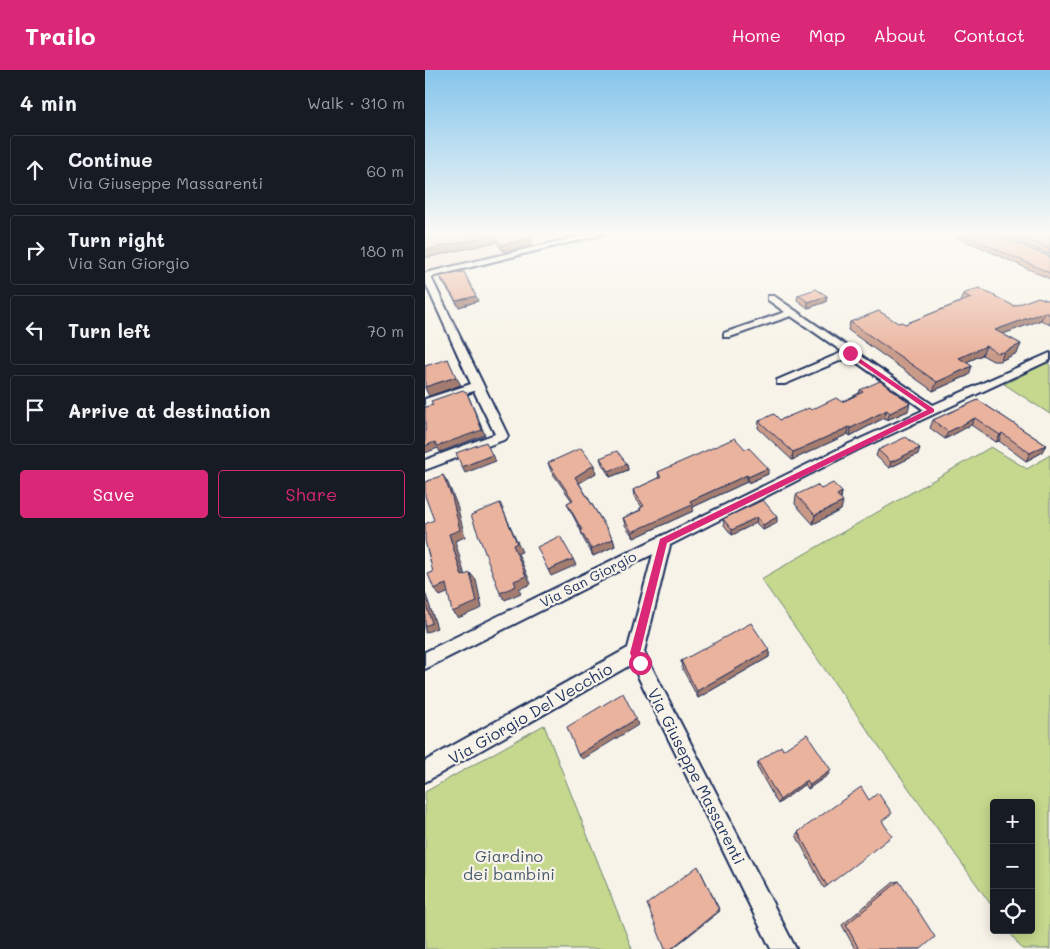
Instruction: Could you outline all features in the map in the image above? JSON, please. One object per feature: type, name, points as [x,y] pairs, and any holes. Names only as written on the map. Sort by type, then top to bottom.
[{"type":"street","points":[[425,465],[502,436],[426,276]]},
{"type":"street","points":[[771,298],[931,410]]},
{"type":"street","points":[[727,335],[792,313]]},
{"type":"street","points":[[781,382],[850,353]]},
{"type":"street","name":"Via San Giorgio","points":[[425,661],[663,541],[931,410],[1050,356]]},
{"type":"street","points":[[425,403],[477,386]]},
{"type":"street","points":[[635,653],[663,541]]},
{"type":"street","name":"Via Giorgio Del Vecchio","points":[[425,772],[635,653]]},
{"type":"street","name":"Via Giuseppe Massarenti","points":[[635,653],[784,949]]},
{"type":"green space","points":[[1047,363],[1050,365],[1050,414],[1004,384]]},
{"type":"green space","points":[[991,447],[1027,469],[1050,455],[1050,949],[1022,949],[1011,934],[1035,934],[1035,799],[990,799],[990,903],[761,579]]},
{"type":"green space","name":"Giardino dei bambini","points":[[544,725],[632,949],[425,949],[425,792]]},
{"type":"building","points":[[466,275],[476,296],[456,301],[440,276]]},
{"type":"building","points":[[979,288],[1014,306],[1038,297],[1050,301],[1050,315],[1045,312],[995,330],[1021,344],[1004,352],[997,353],[986,346],[959,358],[972,366],[937,382],[850,322],[879,311],[898,323],[902,322],[905,324],[971,298],[963,294]]},
{"type":"building","points":[[816,289],[827,296],[808,302],[798,295]]},
{"type":"building","points":[[448,359],[456,377],[425,387],[425,366]]},
{"type":"building","points":[[880,381],[910,403],[890,413],[887,410],[851,428],[849,427],[793,452],[759,421],[774,414],[780,420],[809,408],[811,410],[836,398],[842,402],[863,392],[860,390]]},
{"type":"building","points":[[463,390],[467,393],[482,430],[437,446],[435,442],[425,446],[425,407],[433,405],[431,401]]},
{"type":"building","points":[[978,400],[1046,445],[1030,453],[1002,433],[1000,435],[975,418],[948,432],[933,420]]},
{"type":"building","points":[[906,437],[920,448],[891,462],[878,450]]},
{"type":"building","points":[[735,438],[745,449],[749,448],[768,468],[748,477],[747,475],[690,501],[692,505],[632,532],[623,518],[641,510],[640,508],[644,506],[633,490],[661,477],[658,472]]},
{"type":"building","points":[[486,442],[492,455],[462,467],[456,453]]},
{"type":"building","points":[[581,448],[594,465],[575,477],[613,539],[591,549],[567,503],[573,500],[548,463]]},
{"type":"building","points":[[617,451],[627,464],[609,471],[600,458]]},
{"type":"building","points":[[443,475],[452,497],[460,530],[449,534],[462,576],[470,573],[477,602],[452,612],[446,584],[434,589],[428,574],[433,572],[425,541],[425,524],[434,520],[425,496],[425,482]]},
{"type":"building","points":[[833,483],[842,492],[837,495],[843,502],[815,515],[796,495],[817,485],[821,489]]},
{"type":"building","points":[[763,500],[777,517],[763,525],[757,517],[732,530],[723,519]]},
{"type":"building","points":[[500,503],[517,543],[513,545],[526,576],[514,581],[516,586],[500,593],[471,515]]},
{"type":"building","points":[[560,536],[573,559],[548,570],[537,547]]},
{"type":"building","points":[[425,602],[432,623],[425,626]]},
{"type":"building","points":[[751,623],[769,650],[697,691],[681,661]]},
{"type":"building","points":[[623,693],[636,719],[578,755],[567,727]]},
{"type":"building","points":[[807,734],[831,770],[810,785],[807,780],[780,800],[758,762],[781,746],[783,750]]},
{"type":"building","points":[[861,787],[869,800],[878,793],[892,813],[882,821],[892,836],[827,886],[798,832]]},
{"type":"building","points":[[698,866],[719,910],[671,949],[665,949],[647,904]]},
{"type":"building","points":[[899,881],[935,937],[921,949],[859,949],[846,925]]},
{"type":"route","points":[[640,663],[635,653],[663,541],[931,410],[850,353]]}]
